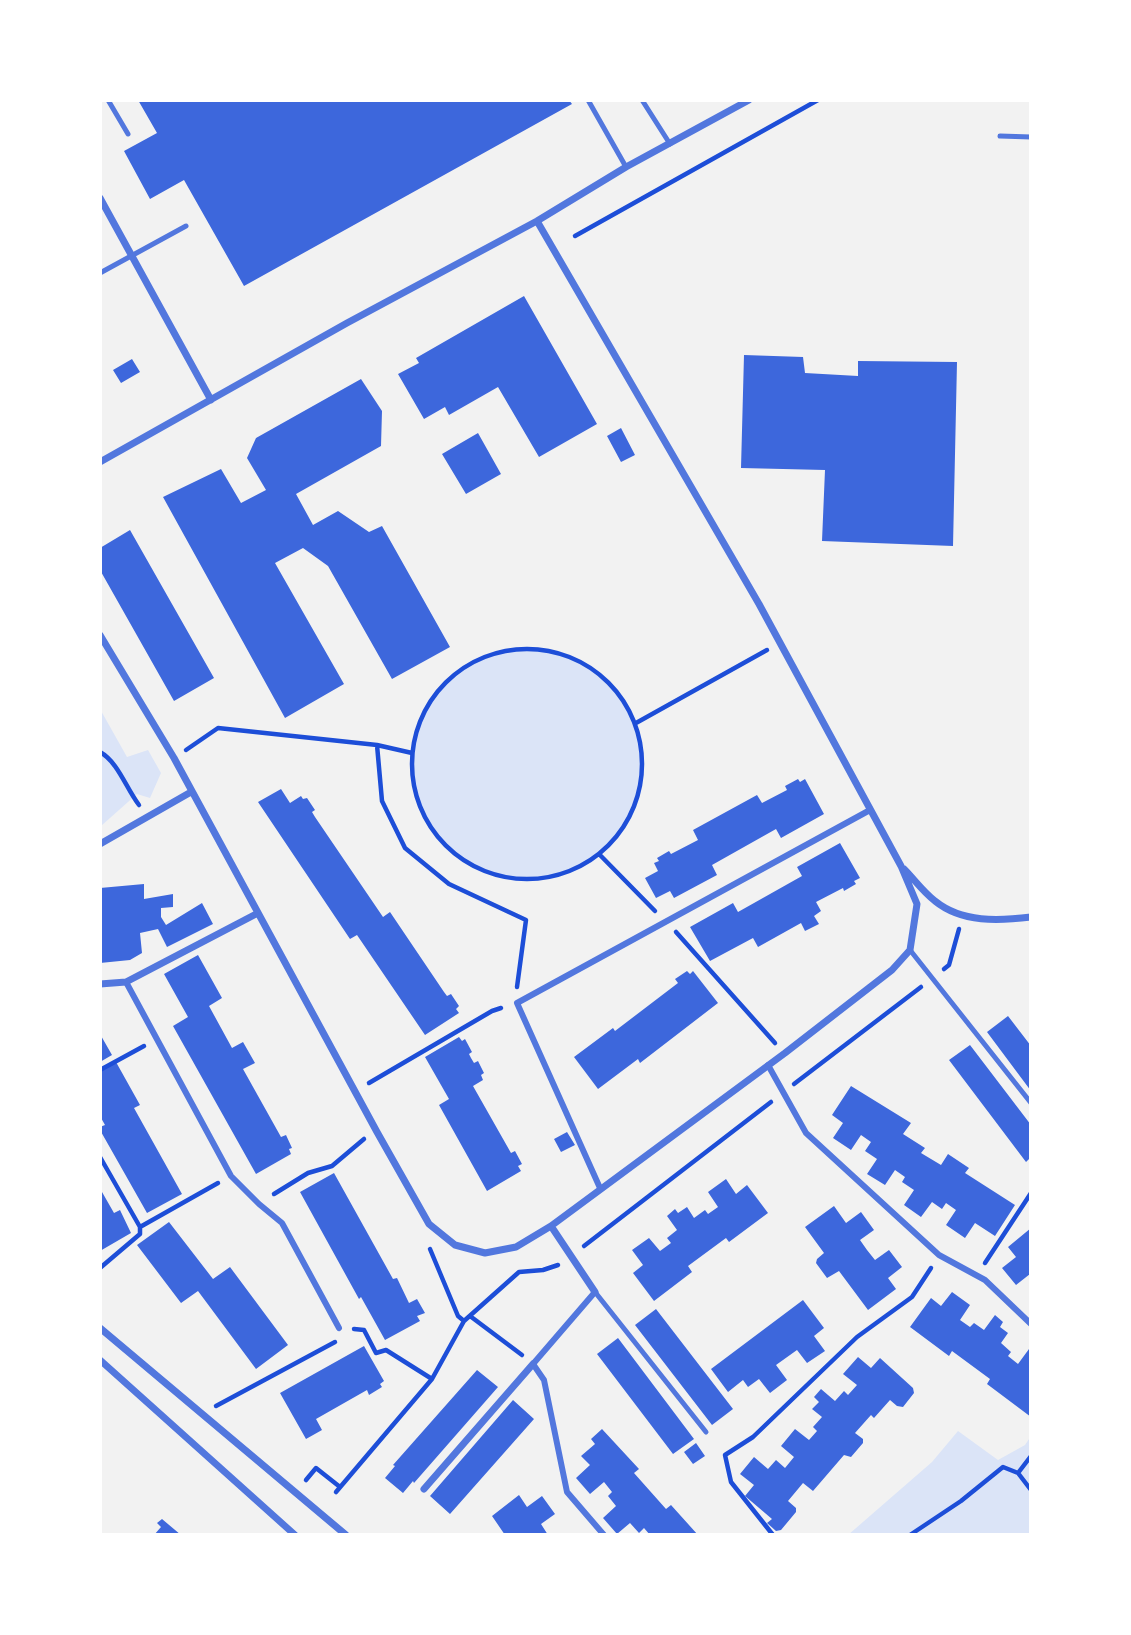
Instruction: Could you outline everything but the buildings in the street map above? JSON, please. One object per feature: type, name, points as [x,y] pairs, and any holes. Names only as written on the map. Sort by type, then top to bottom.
[{"type":"street","points":[[100,462],[359,316],[537,221],[626,167],[748,100]]},
{"type":"street","points":[[100,198],[211,400]]},
{"type":"street","points":[[100,635],[174,758],[429,1224],[455,1245],[485,1253],[516,1247],[551,1226],[785,1053],[892,970],[910,950],[917,904],[901,866],[759,604],[537,221]]},
{"type":"street","points":[[100,844],[191,792]]},
{"type":"street","points":[[600,1188],[517,1003],[870,810]]},
{"type":"street","points":[[901,866],[936,902],[963,914],[994,921],[1031,917]]},
{"type":"street","points":[[100,984],[125,982],[258,913]]},
{"type":"street","points":[[125,982],[231,1176],[282,1223],[339,1328]]},
{"type":"street","points":[[768,1065],[806,1133],[939,1255],[985,1280],[1031,1324]]},
{"type":"street","points":[[424,1489],[595,1292],[551,1226]]},
{"type":"street","points":[[100,1328],[346,1535]]},
{"type":"street","points":[[100,1360],[295,1535]]},
{"type":"street","points":[[533,1364],[544,1380],[567,1492],[604,1535]]},
{"type":"lane","points":[[108,100],[128,134]]},
{"type":"lane","points":[[588,100],[626,167]]},
{"type":"lane","points":[[642,100],[670,145]]},
{"type":"lane","points":[[1000,136],[1031,137]]},
{"type":"lane","points":[[100,273],[186,226]]},
{"type":"lane","points":[[910,950],[1031,1103]]},
{"type":"lane","points":[[595,1292],[706,1432]]},
{"type":"path","points":[[575,236],[818,100]]},
{"type":"path","points":[[636,723],[779,644]]},
{"type":"path","points":[[535,648],[569,656],[602,675],[629,707],[636,723],[644,758],[642,784],[628,822],[612,844],[589,862],[563,874],[534,880],[496,876],[471,865],[445,846],[426,820],[415,794],[411,765],[416,731],[435,692],[467,664],[500,650],[535,648]]},
{"type":"path","points":[[174,758],[219,728],[377,745],[412,753]]},
{"type":"path","points":[[356,1091],[492,1011],[517,1003],[517,980],[526,920],[449,884],[404,848],[382,801],[377,745]]},
{"type":"path","points":[[100,752],[109,757],[129,792],[149,817]]},
{"type":"path","points":[[599,854],[666,922],[785,1053]]},
{"type":"path","points":[[100,1070],[156,1038]]},
{"type":"path","points":[[259,1204],[308,1173],[332,1166],[364,1139],[377,1132]]},
{"type":"path","points":[[100,1157],[139,1227],[140,1234],[100,1268]]},
{"type":"path","points":[[139,1227],[231,1176]]},
{"type":"path","points":[[977,1275],[1031,1193]]},
{"type":"path","points":[[429,1224],[428,1243],[458,1315],[464,1321]]},
{"type":"path","points":[[773,1535],[731,1482],[725,1455],[753,1437],[857,1337],[912,1297],[939,1255]]},
{"type":"path","points":[[316,1468],[338,1490],[432,1379],[470,1315],[519,1272],[543,1270],[575,1260]]},
{"type":"path","points":[[470,1315],[533,1364]]},
{"type":"path","points":[[203,1413],[335,1343],[339,1328],[364,1331],[376,1353],[386,1350],[432,1379]]},
{"type":"path","points":[[1018,1473],[1031,1456]]},
{"type":"path","points":[[910,1535],[961,1501],[1003,1467],[1018,1473],[1031,1490]]},
{"type":"shaded area","points":[[538,649],[571,657],[609,682],[634,720],[640,741],[642,764],[638,798],[634,808],[609,846],[591,860],[561,875],[516,879],[483,871],[445,846],[431,828],[416,798],[412,753],[420,720],[445,682],[463,668],[493,653]]},
{"type":"shaded area","points":[[100,709],[127,757],[148,750],[161,773],[150,798],[137,794],[101,826]]},
{"type":"shaded area","points":[[958,1431],[998,1460],[1025,1445],[1031,1436],[1031,1535],[848,1535],[932,1462]]}]
